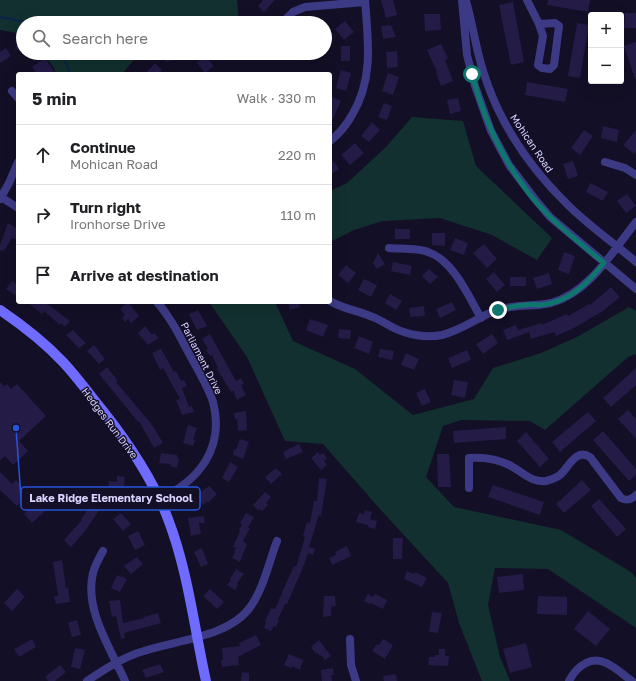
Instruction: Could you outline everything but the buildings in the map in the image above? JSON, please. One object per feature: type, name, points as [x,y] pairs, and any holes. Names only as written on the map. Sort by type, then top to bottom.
[{"type":"street","points":[[462,0],[467,55],[485,117],[500,150],[521,182],[546,213],[636,289]]},
{"type":"street","name":"Mohican Road","points":[[466,0],[477,52],[484,74],[492,96],[513,137],[537,171],[569,206],[636,262]]},
{"type":"street","points":[[528,0],[543,36],[538,65],[542,68],[550,69],[554,65],[560,26],[555,23],[539,24]]},
{"type":"street","points":[[289,16],[292,12],[305,7],[365,1],[369,51],[366,81],[358,107],[343,128],[332,139]]},
{"type":"street","points":[[12,91],[16,96]]},
{"type":"street","points":[[605,162],[625,168],[636,175]]},
{"type":"street","points":[[16,167],[1,198],[16,207]]},
{"type":"street","points":[[332,302],[341,307],[371,316],[394,328],[416,335],[443,335],[498,310],[514,306],[540,305],[563,299],[582,288],[592,278],[636,222]]},
{"type":"street","points":[[389,248],[428,251],[440,257],[451,268],[481,318]]},
{"type":"street","name":"Parliament Drive","points":[[159,304],[171,320],[213,401],[216,421],[215,437],[212,448],[200,470],[180,487],[159,499]]},
{"type":"street","name":"Hedges Run Drive","points":[[0,310],[43,343],[63,362],[129,445],[148,477],[168,519],[184,570],[206,681]]},
{"type":"street","points":[[469,488],[469,458],[482,457],[498,460],[519,470],[528,477],[535,480],[546,481],[559,476],[575,458],[583,454],[590,457],[621,498],[629,500],[636,495]]},
{"type":"street","points":[[87,681],[116,663],[143,651],[219,630],[238,620],[248,610],[258,596],[277,541]]},
{"type":"street","points":[[102,551],[93,574],[92,592],[100,626],[125,681]]},
{"type":"street","points":[[350,639],[352,665],[356,681]]},
{"type":"street","points":[[569,681],[577,669],[590,661],[596,660],[606,663],[632,681]]},
{"type":"green space","points":[[0,0],[237,0],[238,16],[16,16],[16,33],[0,30]]},
{"type":"green space","points":[[48,60],[133,60],[124,72],[55,72]]},
{"type":"green space","points":[[412,117],[463,121],[476,166],[552,238],[537,260],[492,235],[440,218],[383,221],[354,230],[332,241],[332,190],[347,183],[386,147]]},
{"type":"green space","points":[[210,304],[276,304],[293,341],[355,369],[413,415],[474,399],[493,368],[541,353],[577,337],[629,307],[636,311],[636,354],[628,357],[545,430],[530,421],[461,420],[443,426],[426,477],[454,507],[561,530],[631,572],[636,578],[636,628],[548,569],[495,568],[488,605],[500,657],[510,681],[482,681],[459,623],[448,583],[323,444],[285,441],[247,357]]},
{"type":"waterway","points":[[0,17],[16,20]]},
{"type":"waterway","points":[[65,60],[69,72]]},
{"type":"place","name":"Lake Ridge Elementary School","points":[[16,428]]},
{"type":"route","points":[[472,74],[485,117],[500,150],[509,165],[550,217],[604,263],[582,288],[563,299],[552,303],[514,306],[498,310]]}]
